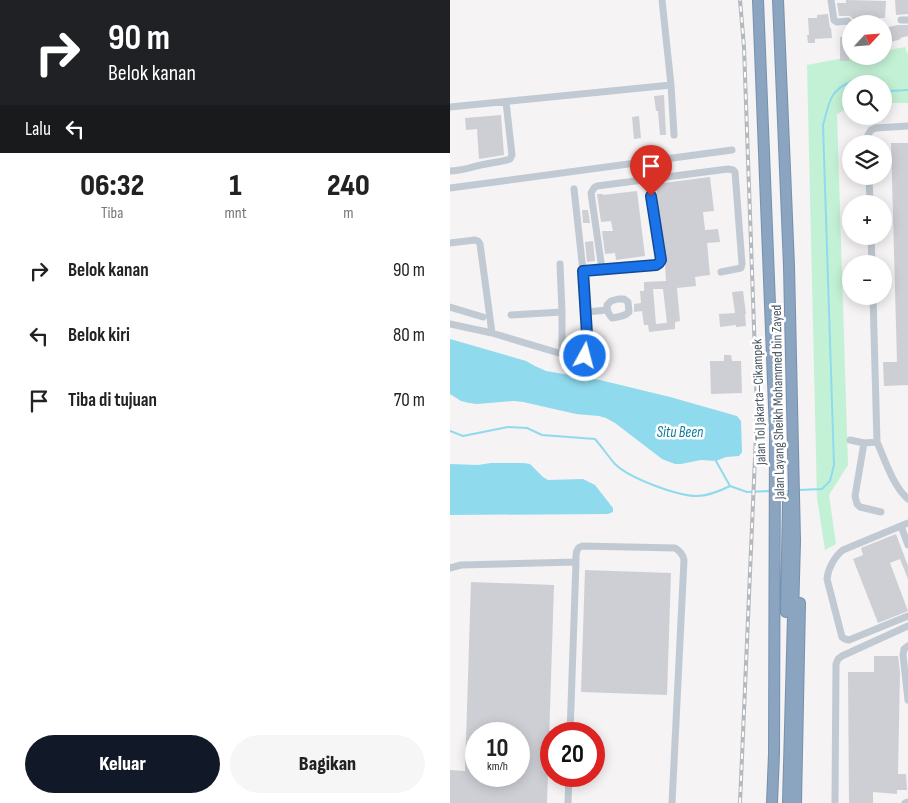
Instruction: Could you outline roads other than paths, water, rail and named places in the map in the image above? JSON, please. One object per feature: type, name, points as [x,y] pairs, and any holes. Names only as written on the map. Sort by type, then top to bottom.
[{"type":"highway","name":"Jalan Tol Jakarta–Cikampek","points":[[758,0],[775,432],[774,744],[772,803]]},
{"type":"highway","name":"Jalan Layang Sheikh Mohammed bin Zayed","points":[[771,0],[783,278],[788,452],[782,803]]},
{"type":"highway","name":"Jalan Layang Sheikh Mohammed bin Zayed","points":[[778,0],[789,266],[795,540],[788,803]]},
{"type":"highway","points":[[784,0],[800,505],[801,577],[796,803]]},
{"type":"street","points":[[662,0],[674,135]]},
{"type":"street","points":[[831,0],[834,20],[842,22]]},
{"type":"street","points":[[450,107],[671,85]]},
{"type":"street","points":[[450,171],[510,159],[512,155],[506,102]]},
{"type":"street","points":[[868,135],[871,130],[876,128],[908,126]]},
{"type":"street","points":[[450,188],[732,150]]},
{"type":"street","points":[[602,269],[591,193],[594,188],[597,186],[728,169],[735,172],[742,264],[738,270],[721,272]]},
{"type":"street","points":[[583,271],[643,267],[659,263],[661,260],[648,180]]},
{"type":"street","points":[[450,324],[492,333],[579,359],[585,356],[588,350],[587,312],[574,189]]},
{"type":"street","points":[[450,243],[475,240],[480,244],[492,333]]},
{"type":"street","points":[[560,264],[562,354]]},
{"type":"street","points":[[873,305],[877,442],[898,488],[908,499]]},
{"type":"street","points":[[450,308],[483,317]]},
{"type":"street","points":[[587,312],[607,310]]},
{"type":"street","points":[[511,315],[562,312]]},
{"type":"street","points":[[850,440],[864,443],[877,442]]},
{"type":"street","points":[[864,443],[855,496],[860,507],[881,512]]},
{"type":"street","points":[[908,545],[904,525],[843,550],[836,557],[827,575],[842,637],[845,639],[849,640],[908,616]]},
{"type":"street","points":[[570,722],[576,551],[582,546],[675,548],[680,551],[684,555],[684,569],[672,803]]},
{"type":"street","points":[[450,568],[461,564],[576,562]]},
{"type":"street","points":[[835,803],[836,664],[838,659],[908,626]]},
{"type":"street","points":[[908,646],[904,649],[903,656],[908,700]]},
{"type":"street","points":[[568,803],[569,787]]},
{"type":"water","name":"Situ Been","points":[[450,339],[526,361],[546,371],[600,380],[737,416],[741,421],[742,452],[739,456],[726,457],[716,461],[701,460],[675,464],[662,459],[606,418],[576,414],[523,402],[477,404],[461,401],[450,394]]},
{"type":"water","points":[[491,463],[530,464],[548,480],[583,479],[595,485],[613,508],[613,512],[608,514],[450,515],[450,464],[478,465]]},
{"type":"waterway","points":[[799,490],[822,489],[830,481],[834,465],[823,125],[831,98],[842,87]]},
{"type":"waterway","points":[[892,91],[908,90]]},
{"type":"waterway","points":[[450,431],[463,436],[508,427],[527,428],[542,435],[595,439],[615,464],[631,475],[654,485],[688,495],[706,495],[730,486],[747,492],[771,491]]},
{"type":"waterway","points":[[716,461],[730,486]]},
{"type":"waterway","points":[[779,491],[791,491]]},
{"type":"railway","points":[[740,0],[744,47],[757,411],[740,803]]}]
